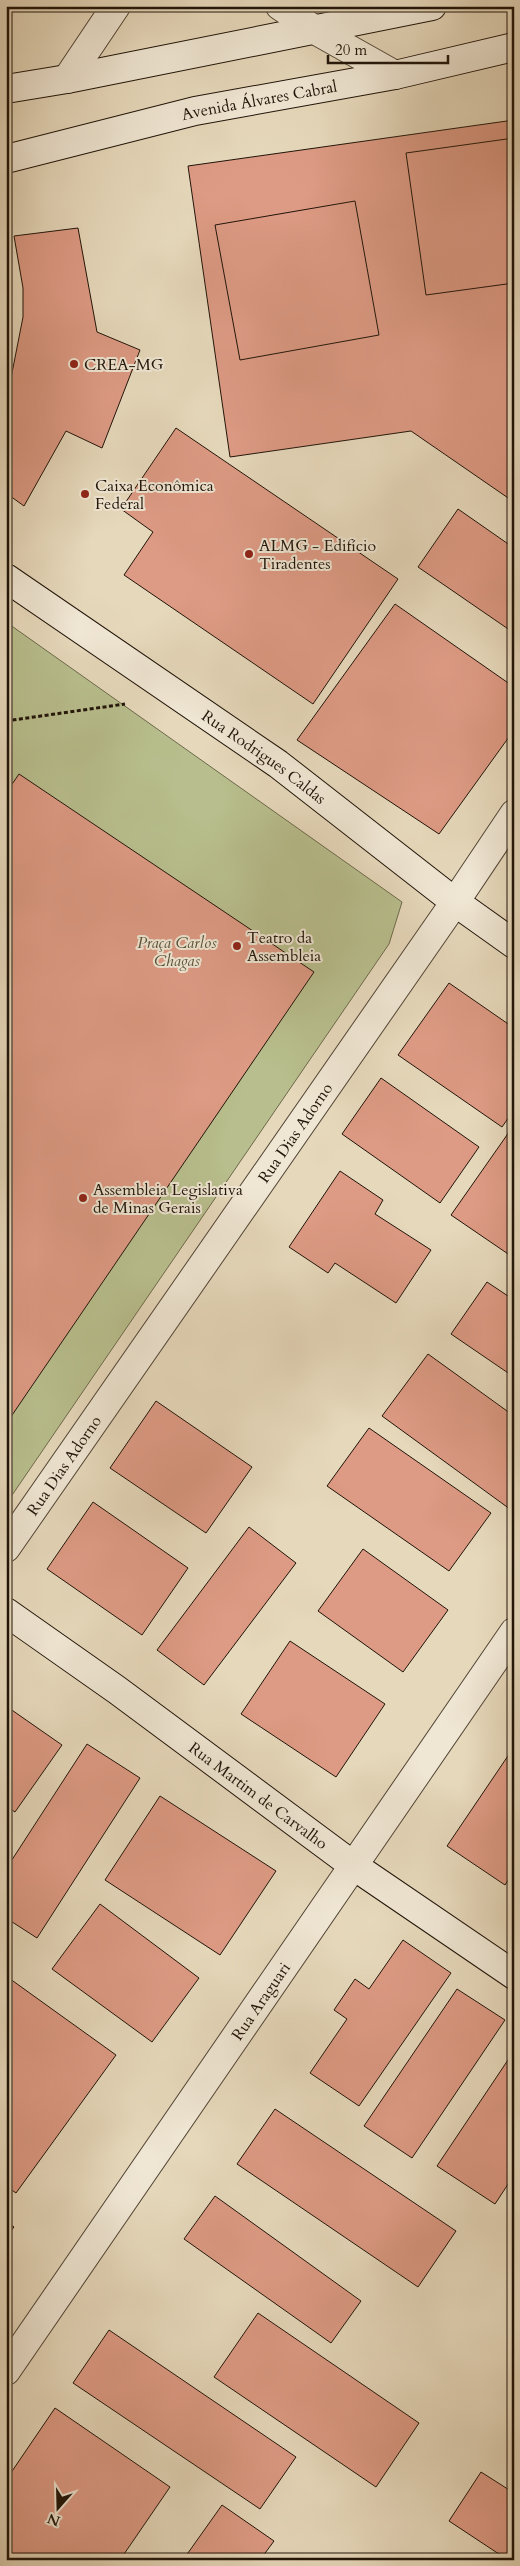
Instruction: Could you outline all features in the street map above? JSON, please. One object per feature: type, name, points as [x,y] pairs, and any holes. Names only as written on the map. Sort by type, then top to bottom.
[{"type":"street","points":[[67,80],[116,6]]},
{"type":"street","points":[[280,6],[315,30],[395,75]]},
{"type":"street","points":[[6,89],[67,80],[432,6]]},
{"type":"street","name":"Avenida Álvares Cabral","points":[[6,159],[195,111],[395,75],[514,47]]},
{"type":"street","name":"Rua Rodrigues Caldas","points":[[6,578],[278,764],[455,902],[514,944]]},
{"type":"street","name":"Rua Dias Adorno","points":[[6,1548],[455,902],[514,814]]},
{"type":"street","name":"Rua Martim de Carvalho","points":[[6,1612],[117,1690],[354,1866],[514,1975]]},
{"type":"street","name":"Rua Araguari","points":[[6,2371],[514,1632]]},
{"type":"path","points":[[6,721],[125,704]]},
{"type":"green space","name":"Praça Carlos Chagas","points":[[6,622],[402,902],[389,944],[6,1504]]},
{"type":"building","points":[[514,120],[514,502],[411,431],[230,457],[188,166]]},
{"type":"building","points":[[514,138],[514,283],[426,295],[406,153]]},
{"type":"building","points":[[355,201],[379,335],[240,360],[215,225]]},
{"type":"building","name":"CREA-MG","points":[[78,228],[97,332],[140,350],[102,448],[66,431],[24,506],[6,493],[6,392],[11,378],[23,317],[23,288],[14,236]]},
{"type":"building","name":"ALMG - Edifício Tiradentes","points":[[176,428],[398,579],[313,704],[124,575],[153,532],[121,509]]},
{"type":"building","points":[[458,509],[514,548],[514,633],[418,567]]},
{"type":"building","points":[[395,604],[514,687],[514,730],[439,834],[297,740]]},
{"type":"building","name":"Assembleia Legislativa de Minas Gerais","points":[[19,774],[314,972],[6,1424],[6,793]]},
{"type":"building","points":[[449,983],[514,1028],[514,1110],[502,1127],[398,1055]]},
{"type":"building","points":[[381,1078],[479,1147],[440,1203],[342,1134]]},
{"type":"building","points":[[514,1125],[514,1258],[451,1215]]},
{"type":"building","points":[[340,1171],[383,1200],[375,1214],[431,1250],[396,1303],[335,1263],[328,1273],[289,1247]]},
{"type":"building","points":[[487,1282],[514,1300],[514,1377],[451,1334]]},
{"type":"building","points":[[428,1354],[514,1416],[514,1512],[382,1416]]},
{"type":"building","points":[[156,1401],[252,1467],[206,1533],[110,1468]]},
{"type":"building","points":[[369,1428],[491,1513],[449,1571],[327,1486]]},
{"type":"building","points":[[93,1502],[188,1568],[142,1635],[47,1569]]},
{"type":"building","points":[[249,1527],[296,1563],[204,1685],[157,1650]]},
{"type":"building","points":[[363,1549],[448,1610],[403,1672],[318,1611]]},
{"type":"building","points":[[290,1641],[385,1704],[336,1777],[241,1714]]},
{"type":"building","points":[[6,1706],[62,1745],[15,1812],[6,1806]]},
{"type":"building","points":[[87,1744],[140,1778],[37,1938],[6,1918],[6,1869]]},
{"type":"building","points":[[514,1747],[514,1871],[505,1885],[447,1846]]},
{"type":"building","points":[[160,1796],[276,1871],[220,1955],[105,1880]]},
{"type":"building","points":[[100,1904],[199,1978],[152,2042],[52,1969]]},
{"type":"building","points":[[403,1940],[451,1973],[359,2106],[310,2073],[347,2019],[334,2010],[355,1979],[369,1989]]},
{"type":"building","points":[[6,1976],[116,2055],[16,2193],[6,2186]]},
{"type":"building","points":[[457,1989],[505,2020],[412,2158],[364,2126]]},
{"type":"building","points":[[514,2051],[514,2175],[495,2204],[437,2166]]},
{"type":"building","points":[[275,2109],[456,2231],[418,2287],[237,2164]]},
{"type":"building","points":[[215,2196],[361,2301],[331,2343],[184,2239]]},
{"type":"building","points":[[6,2221],[14,2227],[6,2237]]},
{"type":"building","points":[[258,2313],[419,2423],[376,2487],[214,2377]]},
{"type":"building","points":[[109,2330],[296,2457],[260,2509],[73,2383]]},
{"type":"building","points":[[55,2408],[170,2487],[120,2560],[6,2560],[6,2480]]},
{"type":"building","points":[[481,2472],[514,2493],[514,2560],[508,2560],[449,2521]]},
{"type":"building","points":[[222,2505],[274,2541],[260,2560],[183,2560]]},
{"type":"place","name":"CREA-MG","points":[[74,364]]},
{"type":"place","name":"Caixa Econômica Federal","points":[[85,494]]},
{"type":"place","name":"ALMG - Edifício Tiradentes","points":[[249,554]]},
{"type":"place","name":"Teatro da Assembleia","points":[[237,946]]},
{"type":"place","name":"Assembleia Legislativa de Minas Gerais","points":[[83,1198]]}]
